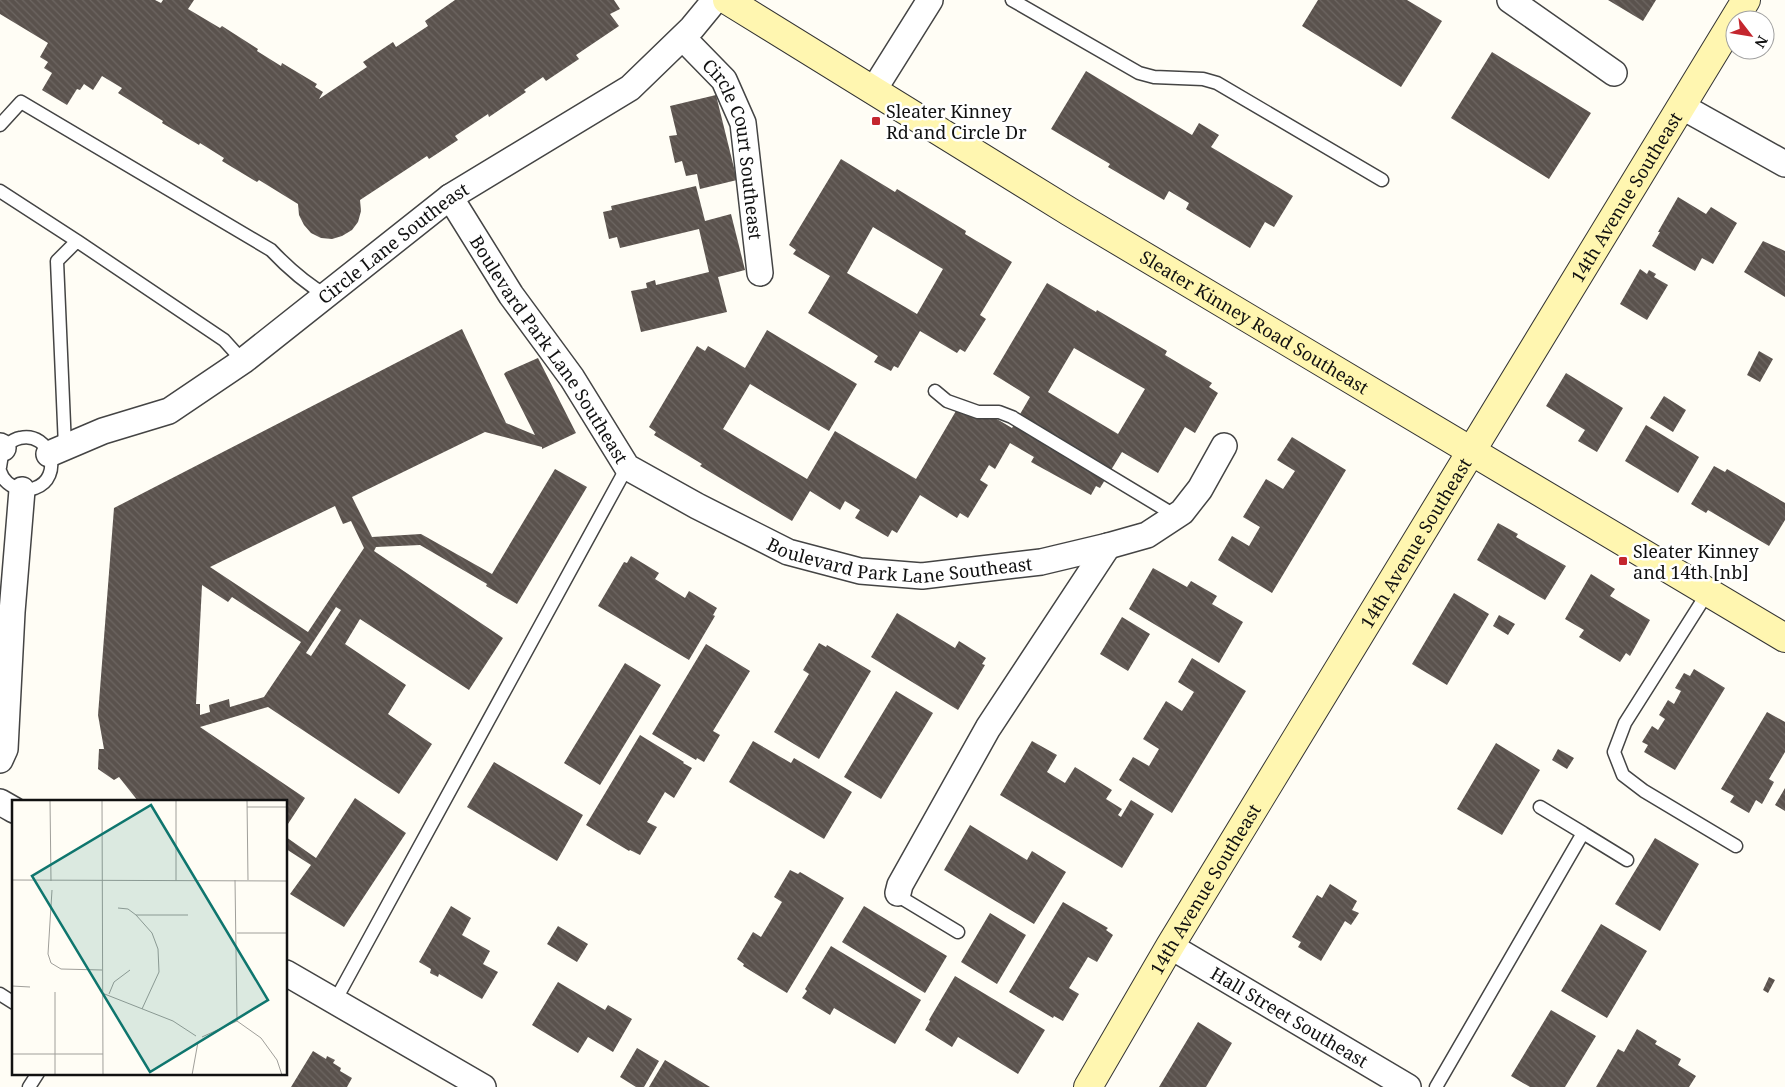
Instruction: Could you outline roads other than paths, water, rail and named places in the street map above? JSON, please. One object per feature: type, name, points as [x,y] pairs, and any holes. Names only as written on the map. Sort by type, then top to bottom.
[{"type":"street","name":"Circle Lane Southeast","points":[[57,451],[103,432],[169,411],[244,361],[450,197],[630,88],[683,38],[715,0]]},
{"type":"street","name":"Sleater Kinney Road Southeast","points":[[727,0],[1070,212],[1785,638]]},
{"type":"street","points":[[873,91],[930,0]]},
{"type":"street","points":[[1510,0],[1614,73]]},
{"type":"street","name":"14th Avenue Southeast","points":[[1088,1087],[1170,946],[1746,0]]},
{"type":"street","name":"Circle Court Southeast","points":[[683,38],[724,80],[743,123],[760,273]]},
{"type":"street","points":[[1681,106],[1785,164]]},
{"type":"street","name":"Boulevard Park Lane Southeast","points":[[450,197],[511,294],[572,378],[627,467],[697,506],[788,552],[860,571],[922,576],[1041,562],[1108,546],[1147,535],[1182,512],[1200,489],[1224,446]]},
{"type":"street","points":[[0,760],[5,749],[12,612],[22,490]]},
{"type":"street","points":[[898,893],[900,885],[988,728],[1108,546]]},
{"type":"street","points":[[0,802],[12,809]]},
{"type":"street","name":"Hall Street Southeast","points":[[1170,946],[1408,1087]]},
{"type":"street","points":[[288,974],[483,1087]]},
{"type":"lane","points":[[1012,0],[1139,73],[1154,77],[1203,79],[1217,84],[1382,180]]},
{"type":"lane","points":[[0,125],[21,102],[270,250],[309,286],[327,296]]},
{"type":"lane","points":[[0,191],[224,340],[244,361]]},
{"type":"lane","points":[[57,451],[35,439],[19,438],[1,458],[2,478],[11,486],[22,490],[31,490],[39,487],[45,482],[57,451],[57,260],[77,241]]},
{"type":"lane","points":[[935,391],[947,401],[978,412],[999,412],[1012,417],[1176,516]]},
{"type":"lane","points":[[335,1001],[627,467]]},
{"type":"lane","points":[[1708,592],[1625,723],[1614,752],[1623,775],[1644,791],[1736,846]]},
{"type":"lane","points":[[1540,807],[1628,860]]},
{"type":"lane","points":[[1436,1087],[1583,833]]},
{"type":"lane","points":[[898,893],[906,900],[958,932]]},
{"type":"lane","points":[[0,994],[12,1003]]},
{"type":"lane","points":[[29,1087],[37,1074]]},
{"type":"place","name":"Sleater Kinney Rd and Circle Dr","points":[[876,121]]},
{"type":"place","name":"Sleater Kinney and 14th [nb]","points":[[1623,561]]}]
